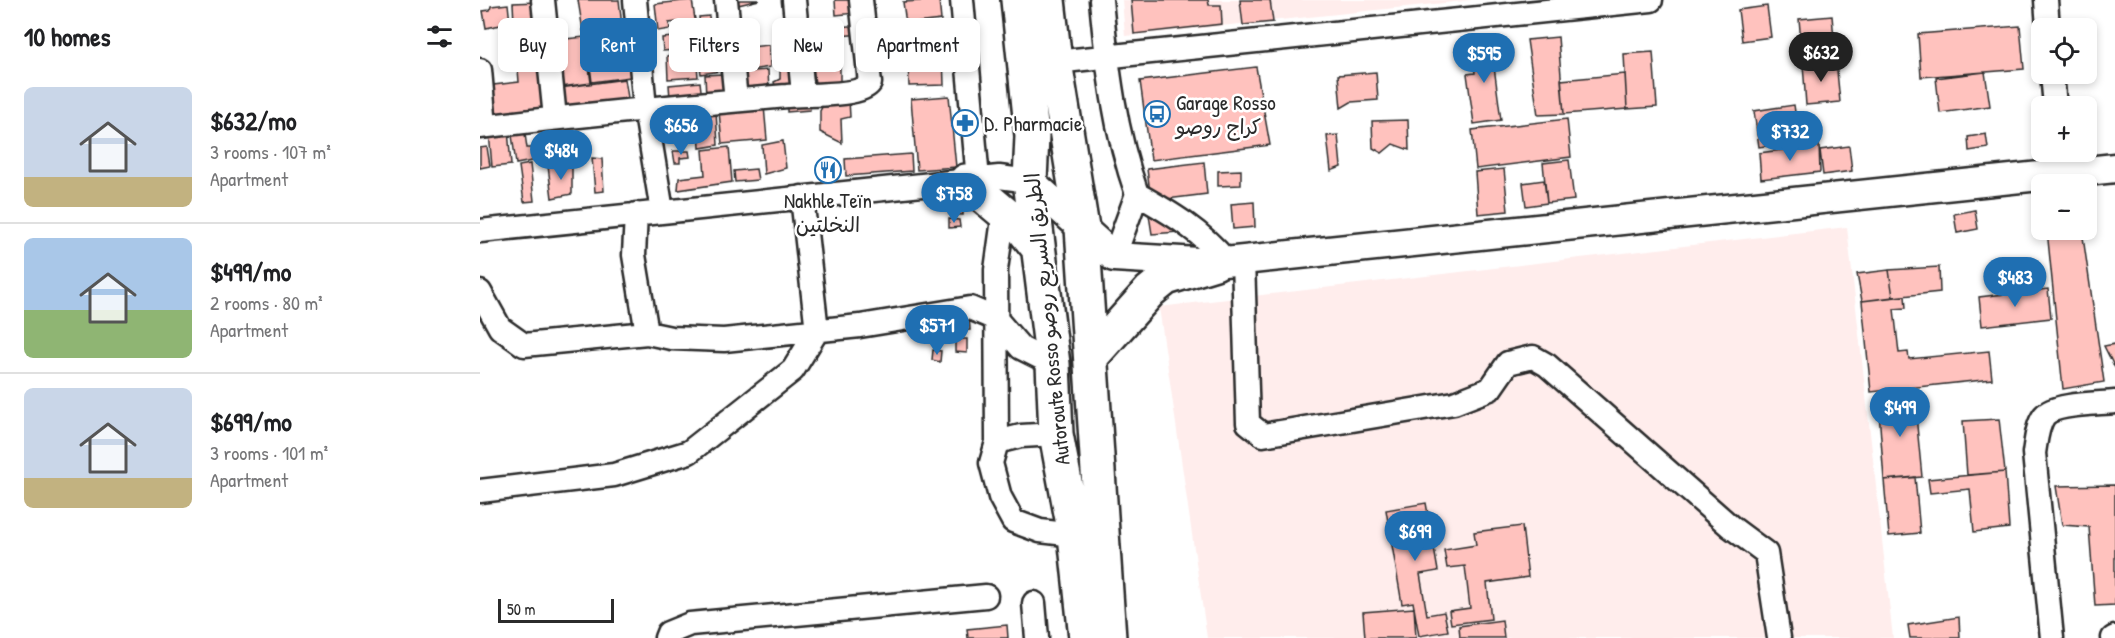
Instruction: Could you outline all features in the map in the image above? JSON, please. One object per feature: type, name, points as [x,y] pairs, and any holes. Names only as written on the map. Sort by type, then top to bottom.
[{"type":"highway","name":"Autoroute Rosso الطريق السريع روصو","points":[[1018,0],[1032,136],[1030,182],[1053,364],[1056,434],[1075,535],[1086,638]]},
{"type":"highway","name":"Autoroute Rosso الطريق السريع روصو","points":[[1048,0],[1055,62],[1082,228],[1109,638]]},
{"type":"highway","points":[[972,180],[1022,228],[1038,248]]},
{"type":"highway","points":[[1092,356],[1150,291],[1166,278],[1228,262]]},
{"type":"main road","points":[[1030,182],[1114,257],[1228,262],[2060,162],[2115,168]]},
{"type":"street","points":[[543,0],[555,118]]},
{"type":"street","points":[[635,0],[645,108],[662,211]]},
{"type":"street","points":[[726,0],[736,100]]},
{"type":"street","points":[[794,0],[802,94]]},
{"type":"street","points":[[480,70],[482,127],[645,108],[802,94],[857,93],[866,89],[870,83],[861,0]]},
{"type":"street","points":[[962,0],[972,180]]},
{"type":"street","points":[[1101,0],[1106,57],[1124,157],[1137,194],[1114,257]]},
{"type":"street","points":[[1055,62],[1651,0]]},
{"type":"street","points":[[2046,0],[2047,18]]},
{"type":"street","points":[[480,231],[999,177],[1030,182]]},
{"type":"street","points":[[1137,194],[1184,221],[1212,244],[1228,262],[1248,423],[1263,435],[1454,403],[1490,389],[1508,363],[1533,357],[1547,364],[1731,527],[1766,553],[1779,638]]},
{"type":"street","points":[[480,491],[615,475],[689,452],[793,370],[817,331],[802,197]]},
{"type":"street","points":[[1004,212],[996,270],[997,442],[991,463],[1000,496],[1013,521],[1040,531],[1075,535]]},
{"type":"street","points":[[636,214],[634,255],[647,333]]},
{"type":"street","points":[[480,292],[490,330],[524,345],[647,333],[671,338],[724,340],[817,331],[970,308],[996,319],[1021,348],[1053,364]]},
{"type":"street","points":[[2052,638],[2034,453],[2039,426],[2045,414],[2059,408],[2115,402]]},
{"type":"street","points":[[997,442],[1021,436],[1056,434]]},
{"type":"street","points":[[666,638],[668,633],[690,624],[986,596]]},
{"type":"street","points":[[1034,603],[1037,638]]},
{"type":"shaded area","points":[[1122,0],[1473,0],[1125,36]]},
{"type":"shaded area","points":[[1847,227],[1893,638],[1207,638],[1159,307]]},
{"type":"building","points":[[578,0],[619,0],[621,18],[581,18]]},
{"type":"building","points":[[692,0],[695,18],[669,18],[669,29],[658,31],[655,4]]},
{"type":"building","points":[[733,0],[759,0],[734,6]]},
{"type":"building","points":[[835,0],[859,0],[856,13],[836,15]]},
{"type":"building","points":[[939,0],[941,18],[905,18],[903,2]]},
{"type":"building","points":[[1131,0],[1208,0],[1209,5],[1221,5],[1222,24],[1134,34]]},
{"type":"building","points":[[1240,0],[1270,0],[1273,22],[1243,25]]},
{"type":"building","points":[[537,2],[539,18],[514,18],[513,3]]},
{"type":"building","points":[[508,4],[509,18],[498,18],[498,26],[486,28],[483,11],[490,10],[491,6]]},
{"type":"building","points":[[1767,6],[1771,37],[1742,41],[1738,10]]},
{"type":"building","points":[[1832,16],[1836,61],[1803,64],[1799,19]]},
{"type":"building","points":[[856,25],[856,35],[844,36],[844,26]]},
{"type":"building","points":[[2020,26],[2024,69],[1921,77],[1918,34]]},
{"type":"building","points":[[669,37],[669,50],[663,51],[662,38]]},
{"type":"building","points":[[1558,37],[1564,114],[1538,115],[1527,40]]},
{"type":"building","points":[[580,38],[580,72],[590,72],[591,83],[561,87],[559,72],[568,72],[568,39]]},
{"type":"building","points":[[1499,44],[1501,58],[1493,59],[1501,120],[1474,124],[1467,74],[1475,73],[1473,54],[1467,55],[1466,48]]},
{"type":"building","points":[[769,45],[770,67],[760,68],[760,46]]},
{"type":"building","points":[[1653,52],[1657,107],[1627,109],[1624,54]]},
{"type":"building","points":[[667,56],[669,56],[669,72],[698,72],[698,77],[668,79]]},
{"type":"building","points":[[1836,61],[1840,102],[1806,105],[1803,64]]},
{"type":"building","points":[[1256,67],[1270,145],[1151,160],[1140,81]]},
{"type":"building","points":[[768,70],[769,92],[743,94],[740,72]]},
{"type":"building","points":[[518,72],[548,72],[553,115],[490,123],[485,86],[519,82]]},
{"type":"building","points":[[591,72],[629,72],[630,77],[592,82]]},
{"type":"building","points":[[780,72],[796,72],[796,88],[776,90],[774,82],[780,79]]},
{"type":"building","points":[[814,72],[840,72],[840,85],[815,87]]},
{"type":"building","points":[[909,72],[944,72],[944,85],[909,86]]},
{"type":"building","points":[[1376,72],[1378,100],[1351,102],[1341,108],[1338,75]]},
{"type":"building","points":[[1985,72],[1990,106],[1940,113],[1936,78]]},
{"type":"building","points":[[722,74],[723,88],[731,87],[731,96],[706,97],[705,75]]},
{"type":"building","points":[[1625,74],[1627,109],[1564,114],[1561,80]]},
{"type":"building","points":[[625,79],[629,104],[563,113],[560,88]]},
{"type":"building","points":[[700,82],[702,99],[670,98],[669,85]]},
{"type":"building","points":[[949,96],[956,167],[917,170],[911,99]]},
{"type":"building","points":[[826,100],[849,100],[850,117],[841,119],[842,143],[820,132],[820,111]]},
{"type":"building","points":[[809,102],[810,110],[787,112],[787,104]]},
{"type":"building","points":[[1794,105],[1799,141],[1759,147],[1754,111]]},
{"type":"building","points":[[764,106],[767,140],[722,144],[719,111]]},
{"type":"building","points":[[709,111],[716,112],[718,145],[700,148],[699,126],[709,126]]},
{"type":"building","points":[[1567,119],[1571,157],[1476,169],[1472,130]]},
{"type":"building","points":[[1408,120],[1409,150],[1393,144],[1382,153],[1373,148],[1372,121]]},
{"type":"building","points":[[508,130],[511,165],[492,167],[489,132]]},
{"type":"building","points":[[525,134],[527,148],[536,148],[537,160],[516,164],[512,135]]},
{"type":"building","points":[[1986,134],[1988,148],[1969,151],[1968,137]]},
{"type":"building","points":[[1338,135],[1341,167],[1331,171],[1327,136]]},
{"type":"building","points":[[783,141],[786,168],[764,174],[762,145]]},
{"type":"building","points":[[1819,145],[1820,172],[1761,179],[1759,153]]},
{"type":"building","points":[[1849,146],[1852,171],[1823,175],[1820,150]]},
{"type":"building","points":[[487,147],[490,166],[480,168],[480,148]]},
{"type":"building","points":[[729,147],[732,182],[678,190],[679,178],[705,175],[703,150]]},
{"type":"building","points":[[673,151],[689,151],[690,157],[680,158],[680,163],[675,163]]},
{"type":"building","points":[[911,154],[912,171],[846,176],[845,159]]},
{"type":"building","points":[[592,158],[602,159],[604,191],[595,192]]},
{"type":"building","points":[[1569,160],[1574,200],[1547,203],[1543,163]]},
{"type":"building","points":[[1204,162],[1207,194],[1151,201],[1147,169]]},
{"type":"building","points":[[530,164],[534,201],[524,202],[519,166]]},
{"type":"building","points":[[548,166],[572,167],[572,194],[552,198]]},
{"type":"building","points":[[756,169],[758,180],[735,182],[734,171]]},
{"type":"building","points":[[1504,169],[1508,211],[1478,214],[1475,172]]},
{"type":"building","points":[[1241,170],[1241,185],[1218,186],[1218,171]]},
{"type":"building","points":[[1544,180],[1547,203],[1526,206],[1523,183]]},
{"type":"building","points":[[948,202],[963,202],[963,215],[949,214]]},
{"type":"building","points":[[1254,202],[1255,227],[1233,229],[1231,204]]},
{"type":"building","points":[[1975,210],[1978,229],[1957,233],[1954,214]]},
{"type":"building","points":[[1149,215],[1178,221],[1178,232],[1152,234]]},
{"type":"building","points":[[949,219],[959,220],[960,227],[949,228]]},
{"type":"building","points":[[2048,240],[2083,240],[2104,382],[2063,389]]},
{"type":"building","points":[[1939,267],[1940,292],[1893,297],[1889,270]]},
{"type":"building","points":[[1889,270],[1893,297],[1862,301],[1857,274]]},
{"type":"building","points":[[2048,289],[2051,318],[1982,326],[1979,297]]},
{"type":"building","points":[[1905,296],[1906,308],[1894,309],[1899,353],[1908,352],[1909,359],[1989,351],[1992,379],[1871,392],[1862,301]]},
{"type":"building","points":[[927,316],[950,320],[951,330],[929,332]]},
{"type":"building","points":[[969,317],[970,330],[954,331],[954,318]]},
{"type":"building","points":[[955,339],[967,339],[967,353],[955,352]]},
{"type":"building","points":[[2115,344],[2115,368],[2104,346]]},
{"type":"building","points":[[933,350],[941,351],[940,362],[932,360]]},
{"type":"building","points":[[1914,395],[1922,477],[1884,480],[1878,398]]},
{"type":"building","points":[[1999,419],[2005,472],[1967,475],[1963,421]]},
{"type":"building","points":[[2005,472],[2009,528],[1974,532],[1970,489],[1930,493],[1928,479]]},
{"type":"building","points":[[1915,477],[1920,533],[1889,536],[1884,480]]},
{"type":"building","points":[[2115,485],[2115,605],[2095,606],[2089,527],[2062,525],[2056,486]]},
{"type":"building","points":[[1426,503],[1438,571],[1420,574],[1427,615],[1444,612],[1448,631],[1419,636],[1413,602],[1402,604],[1386,510]]},
{"type":"building","points":[[1522,526],[1528,577],[1487,583],[1491,619],[1451,624],[1449,611],[1470,608],[1465,566],[1447,568],[1444,550],[1476,545],[1474,532]]},
{"type":"building","points":[[1414,608],[1416,638],[1365,638],[1363,612]]},
{"type":"building","points":[[1959,617],[1960,638],[1910,638],[1908,625]]},
{"type":"building","points":[[1502,620],[1504,638],[1460,638],[1459,626]]},
{"type":"building","points":[[1007,625],[1008,638],[968,638],[967,629]]},
{"type":"place","name":"Garage Rosso كراج روصو","points":[[1157,114]]},
{"type":"place","name":"D. Pharmacie","points":[[965,123]]},
{"type":"place","name":"Nakhle Teïn النخلتين","points":[[828,170]]}]
